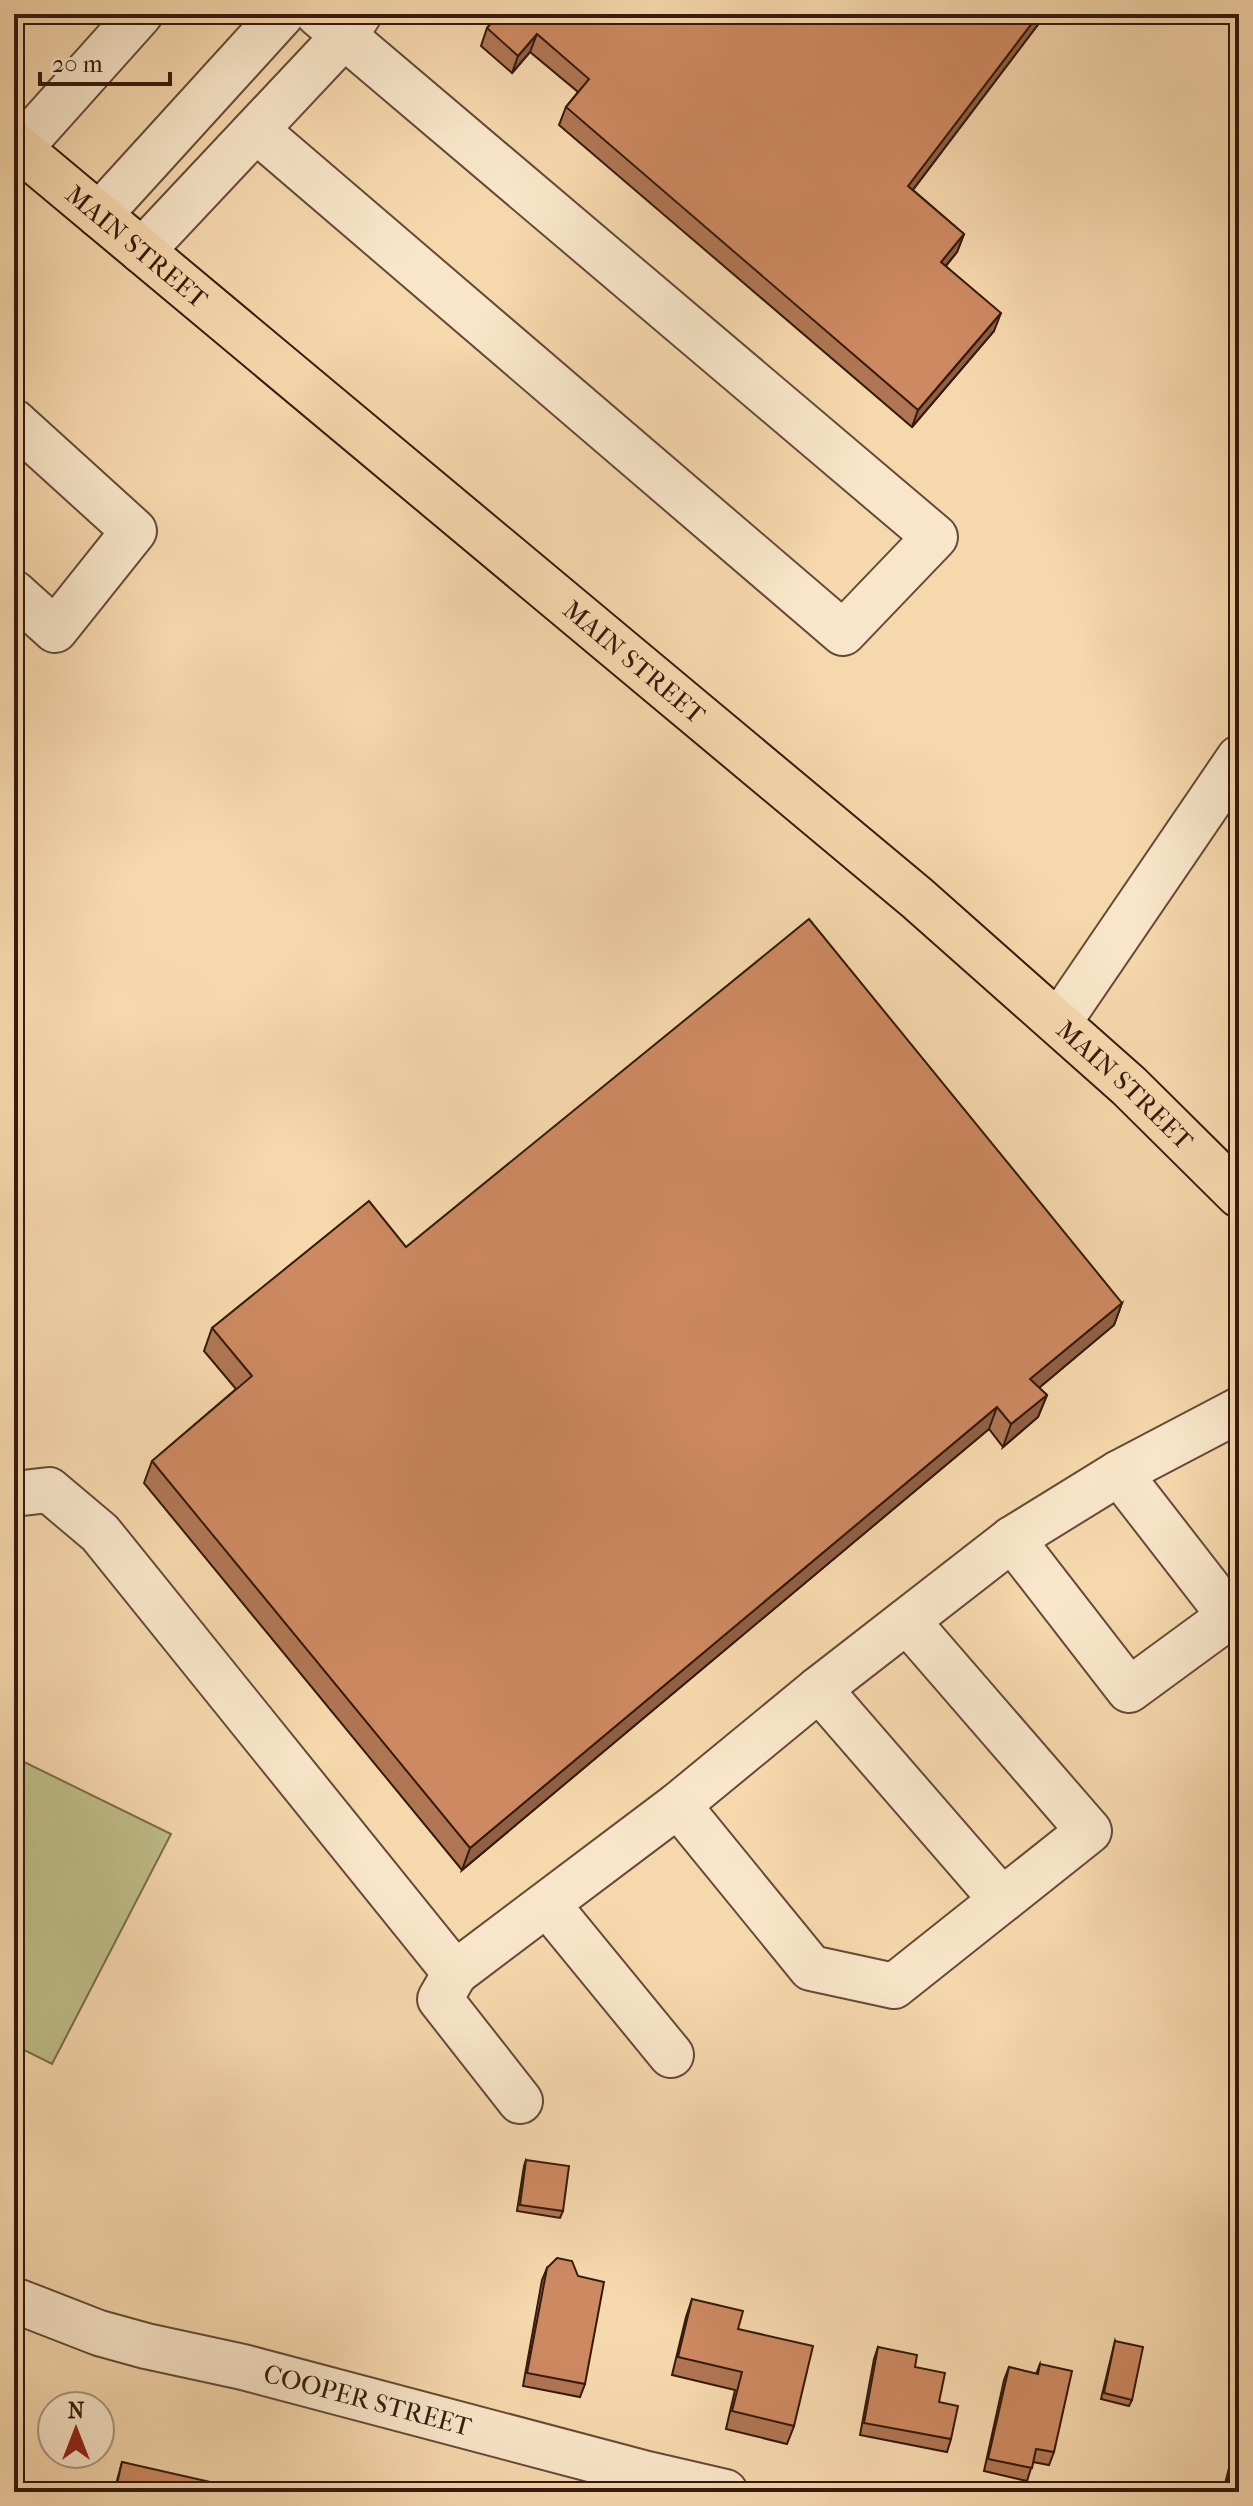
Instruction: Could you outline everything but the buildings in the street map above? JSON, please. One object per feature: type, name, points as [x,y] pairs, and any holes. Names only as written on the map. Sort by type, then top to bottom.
[{"type":"main road","name":"MAIN STREET","points":[[17,146],[905,888],[1059,1022],[1168,1123],[1239,1195]]},
{"type":"street","points":[[17,146],[140,14]]},
{"type":"street","points":[[99,215],[282,14]]},
{"type":"street","points":[[142,251],[256,130],[341,21],[935,537],[843,633],[256,130]]},
{"type":"street","points":[[14,422],[134,531],[55,630],[14,593]]},
{"type":"street","points":[[1059,1022],[1239,758]]},
{"type":"street","points":[[520,2101],[440,1999],[455,1973],[678,1805],[819,1689],[1012,1539],[1119,1473],[1236,1417]]},
{"type":"street","points":[[1012,1539],[1129,1690],[1234,1613],[1119,1473]]},
{"type":"street","points":[[14,1494],[49,1490],[100,1533],[455,1973]]},
{"type":"street","points":[[678,1805],[811,1968],[894,1986],[1089,1831],[907,1621]]},
{"type":"street","points":[[819,1689],[1002,1900]]},
{"type":"street","points":[[548,1905],[671,2055]]},
{"type":"street","name":"COOPER STREET","points":[[14,2300],[99,2333],[146,2346],[243,2367],[602,2463],[725,2492]]},
{"type":"shaded area","points":[[14,1757],[171,1834],[52,2064],[14,2045]]}]
